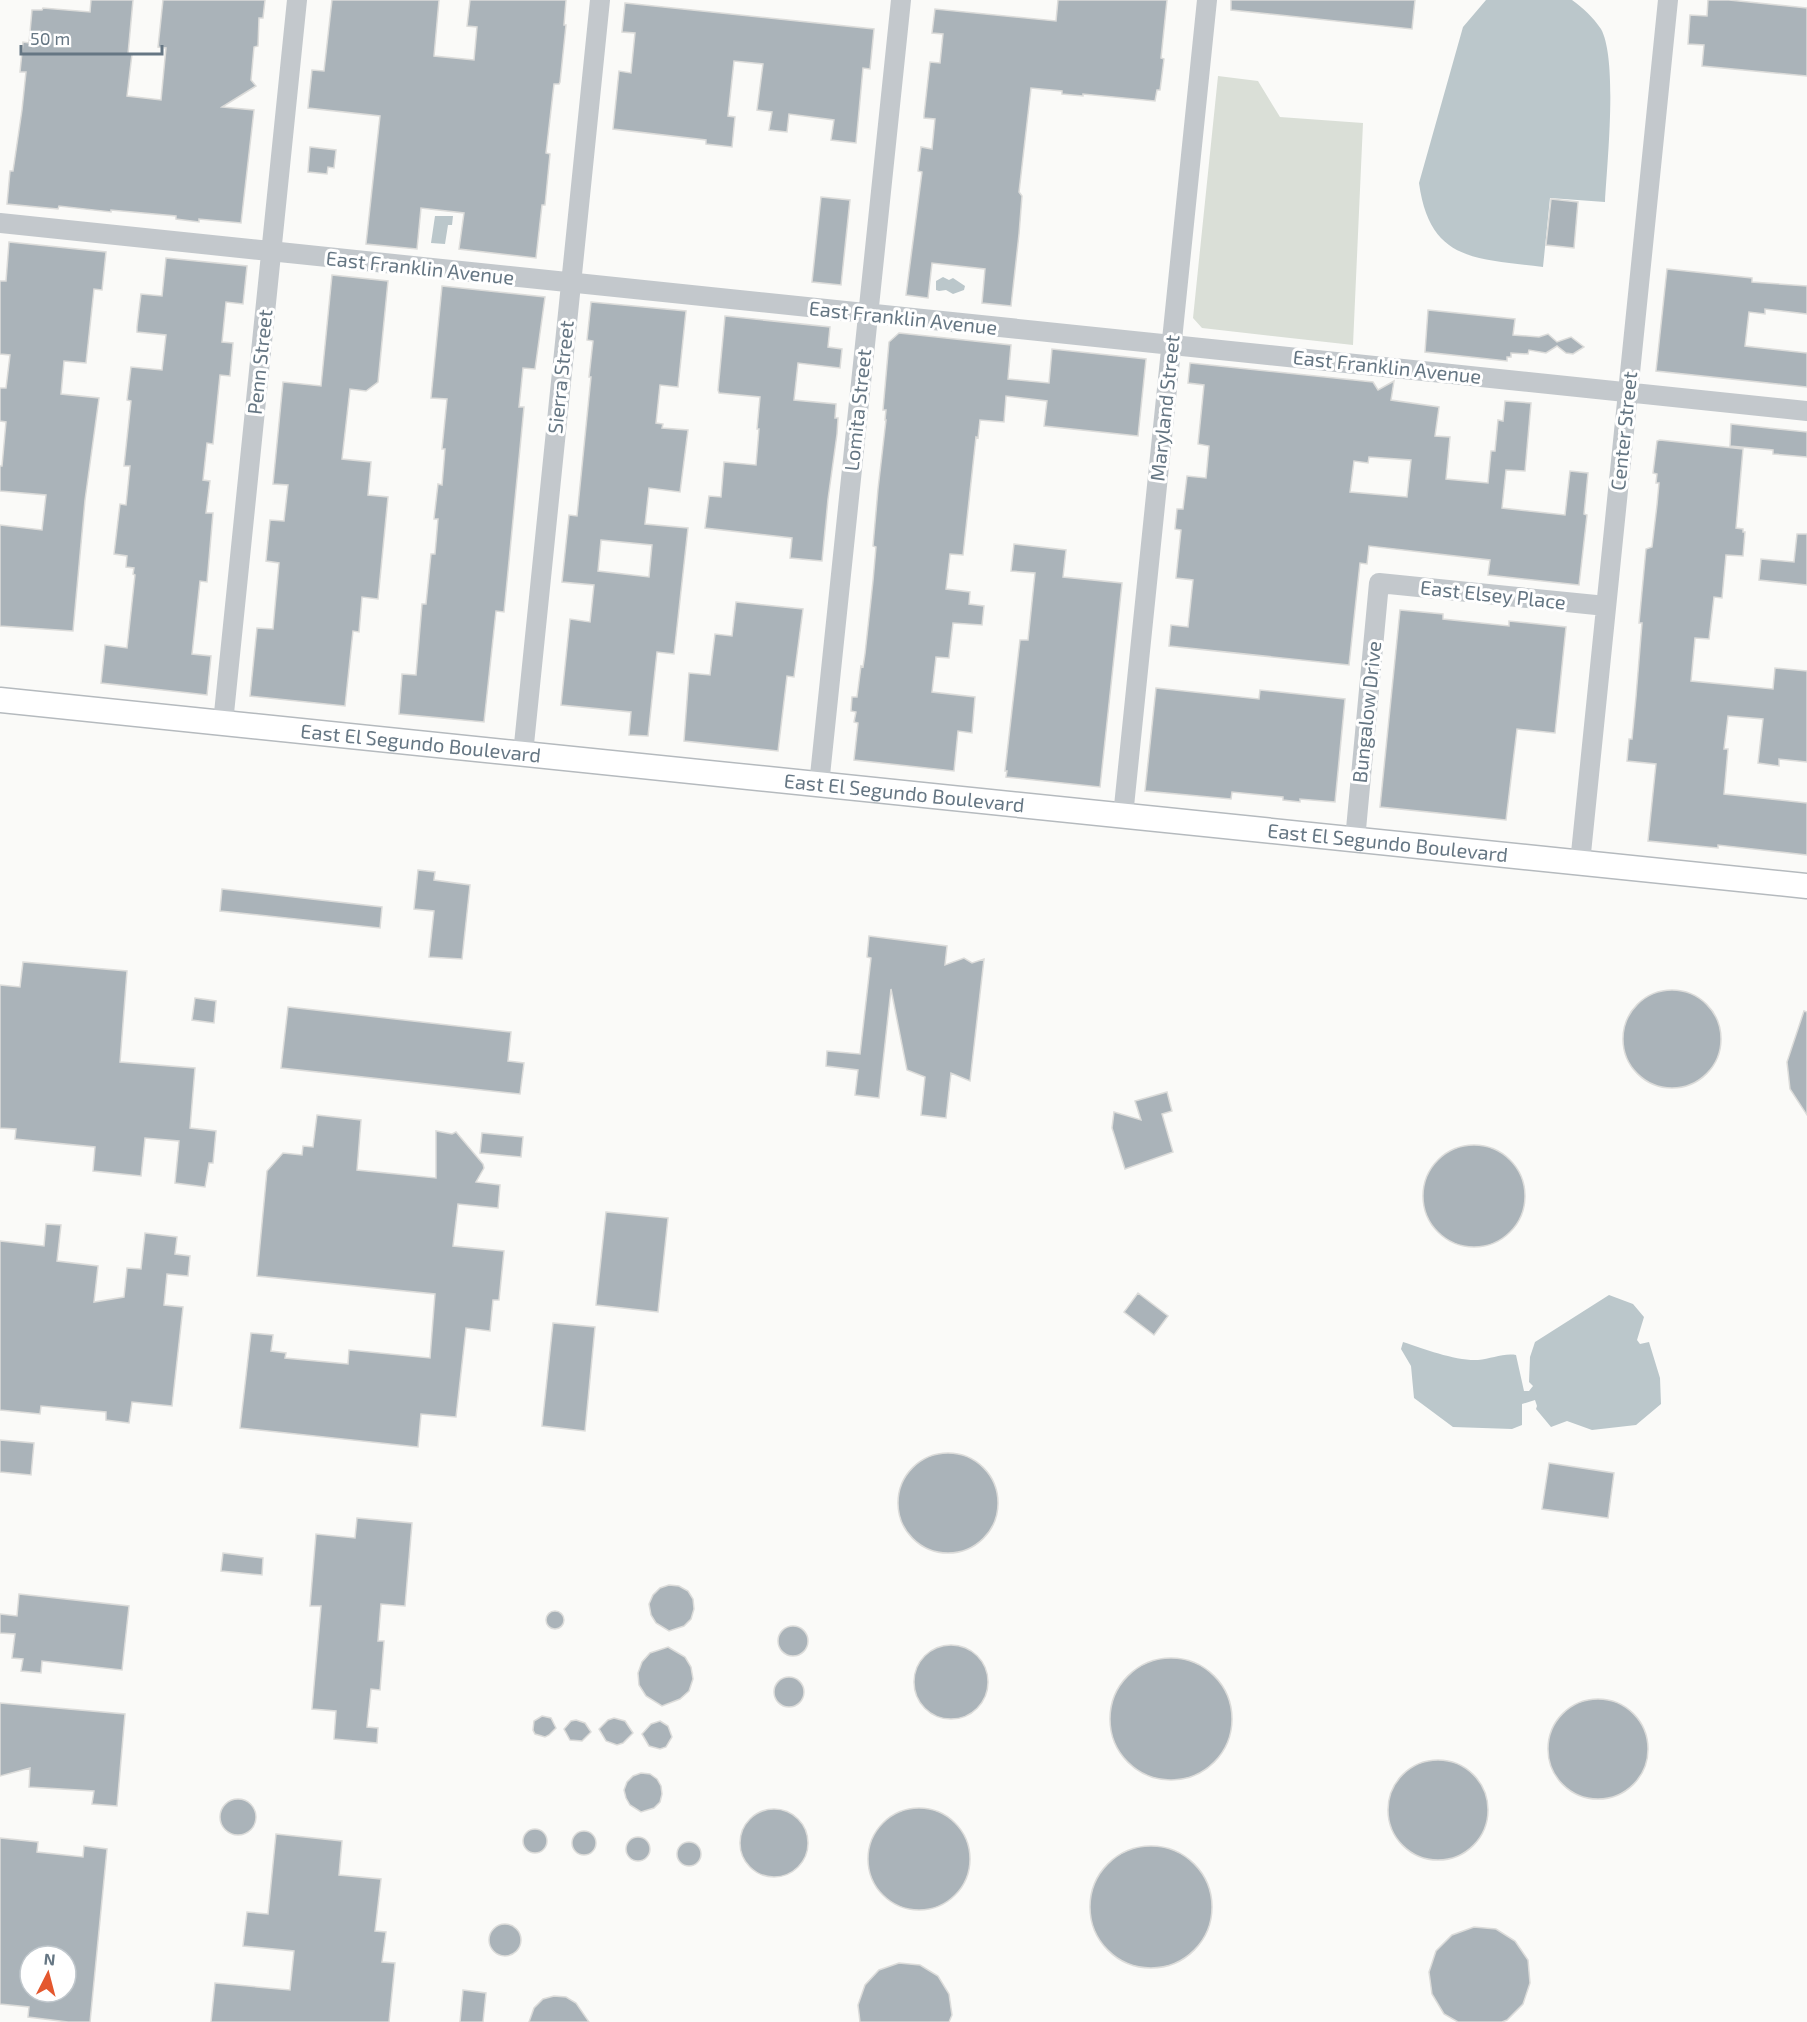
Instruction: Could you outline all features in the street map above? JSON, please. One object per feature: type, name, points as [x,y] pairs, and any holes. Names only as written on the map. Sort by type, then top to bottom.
[{"type":"main road","name":"East El Segundo Boulevard","points":[[0,700],[1807,886]]},
{"type":"street","name":"Penn Street","points":[[223,723],[297,0]]},
{"type":"street","name":"Sierra Street","points":[[523,754],[600,0]]},
{"type":"street","name":"Lomita Street","points":[[819,785],[901,0]]},
{"type":"street","name":"Maryland Street","points":[[1123,816],[1206,0]]},
{"type":"street","name":"Center Street","points":[[1580,863],[1668,0]]},
{"type":"street","name":"East Franklin Avenue","points":[[0,223],[1807,411]]},
{"type":"street","name":"East Elsey Place","points":[[1379,583],[1606,606]]},
{"type":"street","name":"Bungalow Drive","points":[[1355,840],[1379,583]]},
{"type":"shaded area","points":[[1486,0],[1572,0],[1598,25],[1606,44],[1609,64],[1610,112],[1605,202],[1550,198],[1543,267],[1478,258],[1460,252],[1434,229],[1425,209],[1419,183],[1463,27]]},
{"type":"shaded area","points":[[1218,76],[1258,81],[1280,117],[1363,123],[1353,345],[1202,328],[1193,318]]},
{"type":"shaded area","points":[[435,216],[453,216],[452,225],[448,225],[445,244],[431,243]]},
{"type":"shaded area","points":[[943,277],[949,280],[953,278],[965,286],[964,290],[953,294],[946,290],[936,290],[936,281]]},
{"type":"shaded area","points":[[1609,1295],[1633,1304],[1644,1317],[1637,1340],[1640,1344],[1649,1342],[1660,1378],[1661,1404],[1636,1425],[1592,1430],[1567,1421],[1551,1427],[1536,1409],[1535,1400],[1522,1404],[1522,1425],[1512,1429],[1453,1427],[1414,1398],[1411,1366],[1401,1349],[1403,1342],[1460,1359],[1516,1355],[1524,1391],[1529,1391],[1533,1386],[1529,1382],[1530,1357],[1535,1342]]},
{"type":"building","points":[[91,0],[133,0],[128,54],[132,54],[127,96],[161,100],[166,48],[158,47],[163,0],[265,0],[263,18],[259,18],[258,46],[254,47],[251,80],[256,86],[222,107],[254,110],[241,223],[199,219],[199,222],[176,219],[176,216],[111,210],[111,212],[59,206],[58,209],[7,204],[26,72],[20,72],[23,42],[29,43],[32,10],[43,8],[90,12]]},
{"type":"building","points":[[332,0],[439,0],[434,56],[474,60],[477,27],[467,26],[470,0],[566,0],[564,25],[566,25],[560,82],[554,84],[546,153],[550,154],[545,205],[542,205],[536,258],[459,249],[464,213],[421,208],[417,249],[366,244],[380,116],[308,108],[312,70],[324,71]]},
{"type":"building","points":[[1058,0],[1167,0],[1161,58],[1164,59],[1160,90],[1157,90],[1155,101],[1062,94],[1062,91],[1031,88],[1019,192],[1022,196],[1011,306],[982,303],[985,269],[932,263],[928,298],[906,295],[922,172],[918,171],[921,147],[932,149],[935,119],[924,118],[924,115],[930,62],[940,63],[943,34],[932,33],[935,9],[1056,21]]},
{"type":"building","points":[[1231,0],[1415,0],[1412,29],[1231,10]]},
{"type":"building","points":[[1708,0],[1807,8],[1807,76],[1702,66],[1704,45],[1688,44],[1690,15],[1707,16]]},
{"type":"building","points":[[625,3],[874,29],[870,69],[863,68],[856,143],[831,140],[834,120],[789,114],[787,132],[769,130],[772,112],[757,110],[763,64],[734,61],[728,116],[735,117],[732,147],[706,144],[706,140],[613,129],[619,71],[631,73],[635,33],[622,32]]},
{"type":"building","points":[[310,147],[336,150],[334,168],[328,167],[327,174],[308,172]]},
{"type":"building","points":[[821,197],[850,200],[841,285],[812,282]]},
{"type":"building","points":[[1551,199],[1578,202],[1574,248],[1546,245]]},
{"type":"building","points":[[9,242],[106,252],[102,290],[94,289],[86,363],[64,361],[61,394],[99,398],[85,500],[73,631],[0,626],[0,525],[42,530],[46,495],[0,491],[0,466],[2,466],[6,422],[0,421],[0,388],[6,388],[10,355],[0,354],[0,281],[6,281]]},
{"type":"building","points":[[166,258],[247,266],[243,304],[226,302],[222,342],[233,343],[230,376],[220,375],[213,444],[207,443],[203,480],[210,481],[206,513],[213,513],[207,582],[200,581],[192,654],[211,656],[207,695],[101,683],[105,645],[127,648],[135,575],[133,574],[134,568],[126,567],[127,556],[114,554],[120,504],[126,505],[130,466],[124,466],[131,401],[127,400],[131,367],[162,370],[166,335],[137,332],[137,327],[141,294],[162,296]]},
{"type":"building","points":[[1667,269],[1752,278],[1752,282],[1807,286],[1807,314],[1765,309],[1765,314],[1749,312],[1745,346],[1807,353],[1807,387],[1656,371]]},
{"type":"building","points":[[332,275],[388,281],[378,382],[366,391],[350,389],[342,459],[371,462],[368,495],[388,497],[378,599],[362,597],[359,632],[353,631],[345,706],[250,696],[257,628],[273,629],[279,563],[266,561],[270,520],[284,521],[288,485],[273,484],[283,382],[321,386]]},
{"type":"building","points":[[442,286],[545,297],[535,369],[523,368],[519,407],[524,407],[504,612],[496,611],[484,722],[399,714],[402,674],[416,675],[422,604],[426,604],[431,554],[435,554],[438,519],[434,519],[438,484],[442,485],[445,449],[442,449],[447,399],[431,398]]},
{"type":"building","points":[[591,302],[686,311],[678,387],[660,385],[656,423],[663,424],[662,428],[688,430],[680,492],[649,488],[645,524],[688,528],[674,654],[657,652],[648,736],[629,735],[631,712],[561,705],[570,619],[590,622],[594,585],[562,582],[569,515],[577,516],[591,377],[589,377],[593,341],[587,340]],"holes":[[[601,540],[652,545],[649,577],[598,571]]]},
{"type":"building","points":[[1428,310],[1515,319],[1513,335],[1539,337],[1548,334],[1557,342],[1571,337],[1584,347],[1573,354],[1566,353],[1557,346],[1546,353],[1529,350],[1528,354],[1511,353],[1507,361],[1425,352]]},
{"type":"building","points":[[725,316],[830,327],[828,347],[842,349],[840,368],[798,363],[794,400],[836,404],[837,434],[822,561],[790,558],[792,538],[705,528],[709,496],[721,497],[724,462],[756,465],[760,397],[719,393],[718,390]]},
{"type":"building","points":[[899,333],[1011,345],[1008,379],[1049,383],[1052,349],[1146,359],[1138,436],[1044,426],[1047,401],[1006,396],[1004,422],[980,420],[978,438],[976,437],[963,555],[950,554],[946,589],[970,592],[969,604],[984,606],[982,625],[953,623],[949,658],[936,657],[932,692],[975,697],[972,733],[958,731],[954,771],[854,760],[858,723],[854,722],[856,712],[851,711],[852,697],[857,697],[861,666],[863,667],[873,581],[876,547],[873,546],[886,420],[886,410],[883,410],[889,342]]},
{"type":"building","points":[[1190,363],[1373,382],[1378,390],[1394,381],[1391,400],[1439,407],[1435,436],[1450,437],[1446,479],[1488,483],[1491,451],[1495,451],[1498,420],[1503,421],[1505,401],[1531,403],[1525,471],[1506,470],[1502,508],[1565,515],[1570,471],[1588,473],[1584,514],[1587,515],[1579,585],[1488,575],[1490,560],[1369,546],[1367,564],[1360,563],[1349,665],[1169,646],[1171,625],[1188,627],[1193,580],[1176,578],[1181,530],[1175,529],[1177,509],[1183,509],[1187,476],[1206,478],[1209,446],[1198,444],[1204,385],[1188,383]],"holes":[[[1369,457],[1411,460],[1407,497],[1350,492],[1354,461],[1368,463]]]},
{"type":"building","points":[[1731,424],[1807,432],[1807,457],[1773,454],[1773,450],[1730,446]]},
{"type":"building","points":[[1657,441],[1743,449],[1736,528],[1743,529],[1745,532],[1743,556],[1726,555],[1722,598],[1714,597],[1709,639],[1695,638],[1691,681],[1773,689],[1775,668],[1807,671],[1807,762],[1779,759],[1779,766],[1758,763],[1763,719],[1728,716],[1724,749],[1728,749],[1724,794],[1807,803],[1807,855],[1718,845],[1718,848],[1648,841],[1656,764],[1627,761],[1629,739],[1632,739],[1636,697],[1642,623],[1639,623],[1646,549],[1652,547],[1657,505],[1659,483],[1656,483],[1657,474],[1653,473]]},
{"type":"building","points":[[1797,534],[1807,534],[1807,585],[1759,580],[1761,559],[1794,562]]},
{"type":"building","points":[[1014,544],[1066,550],[1063,577],[1122,583],[1100,787],[1006,777],[1020,640],[1028,640],[1035,573],[1011,571]]},
{"type":"building","points":[[736,602],[803,609],[794,677],[787,676],[778,751],[684,741],[689,673],[710,675],[715,634],[732,636]]},
{"type":"building","points":[[1400,610],[1443,614],[1443,619],[1509,626],[1509,621],[1566,627],[1555,733],[1517,729],[1506,820],[1380,807]]},
{"type":"building","points":[[1156,688],[1259,699],[1260,690],[1345,699],[1335,802],[1300,799],[1300,802],[1283,800],[1283,797],[1232,792],[1231,799],[1145,791]]},
{"type":"building","points":[[418,870],[435,872],[434,880],[470,885],[462,959],[429,957],[434,911],[414,909]]},
{"type":"building","points":[[222,889],[382,907],[380,928],[220,911]]},
{"type":"building","points":[[869,936],[947,946],[945,965],[964,958],[972,963],[984,959],[970,1081],[951,1073],[946,1118],[921,1115],[925,1077],[907,1070],[891,989],[879,1098],[855,1095],[858,1070],[826,1066],[827,1051],[860,1054],[871,958],[867,957]]},
{"type":"building","points":[[23,962],[127,971],[120,1062],[195,1068],[190,1128],[216,1131],[213,1163],[209,1163],[205,1187],[175,1183],[179,1141],[145,1138],[141,1176],[93,1171],[95,1147],[15,1139],[16,1129],[0,1128],[0,985],[20,987]]},
{"type":"building","points":[[1672,990],[1691,994],[1707,1004],[1717,1020],[1721,1039],[1717,1058],[1707,1074],[1691,1084],[1672,1088],[1653,1084],[1637,1074],[1627,1058],[1623,1039],[1627,1020],[1637,1004],[1653,994]]},
{"type":"building","points":[[195,998],[216,1001],[214,1023],[192,1020]]},
{"type":"building","points":[[288,1007],[511,1032],[508,1061],[524,1063],[520,1094],[281,1068]]},
{"type":"building","points":[[1804,1011],[1807,1012],[1807,1115],[1790,1089],[1787,1062]]},
{"type":"building","points":[[1167,1092],[1172,1111],[1162,1114],[1173,1152],[1125,1169],[1112,1128],[1114,1112],[1141,1120],[1135,1101]]},
{"type":"building","points":[[317,1115],[361,1120],[357,1170],[436,1178],[436,1131],[452,1134],[456,1132],[483,1164],[484,1168],[476,1182],[500,1185],[498,1208],[458,1204],[453,1246],[504,1251],[499,1300],[493,1300],[490,1331],[466,1328],[456,1417],[421,1414],[418,1447],[240,1428],[251,1333],[273,1335],[271,1351],[286,1353],[285,1358],[348,1364],[349,1350],[430,1358],[435,1294],[257,1276],[267,1171],[283,1153],[302,1155],[303,1146],[313,1147]]},
{"type":"building","points":[[482,1133],[523,1137],[521,1157],[480,1153]]},
{"type":"building","points":[[1474,1145],[1494,1148],[1503,1153],[1517,1167],[1522,1176],[1525,1196],[1522,1216],[1517,1225],[1503,1239],[1494,1244],[1474,1247],[1454,1244],[1445,1239],[1431,1225],[1426,1216],[1423,1196],[1426,1176],[1431,1167],[1445,1153],[1454,1148]]},
{"type":"building","points":[[606,1212],[668,1218],[658,1312],[596,1305]]},
{"type":"building","points":[[46,1224],[61,1225],[57,1261],[98,1266],[94,1302],[124,1297],[127,1268],[141,1269],[145,1233],[177,1237],[175,1254],[190,1256],[188,1276],[167,1274],[164,1305],[183,1307],[172,1406],[132,1402],[129,1423],[106,1420],[106,1412],[41,1406],[40,1414],[0,1410],[0,1241],[44,1246]]},
{"type":"building","points":[[1138,1293],[1168,1316],[1154,1335],[1124,1312]]},
{"type":"building","points":[[553,1323],[595,1327],[585,1431],[542,1426]]},
{"type":"building","points":[[0,1440],[34,1443],[31,1475],[0,1472]]},
{"type":"building","points":[[948,1453],[976,1461],[990,1475],[998,1503],[990,1531],[976,1545],[948,1553],[920,1545],[906,1531],[898,1503],[906,1475],[920,1461]]},
{"type":"building","points":[[1549,1463],[1614,1473],[1608,1518],[1542,1509]]},
{"type":"building","points":[[357,1518],[412,1523],[405,1606],[381,1604],[378,1641],[384,1641],[380,1690],[371,1689],[367,1727],[378,1728],[377,1743],[334,1739],[336,1711],[312,1709],[321,1606],[310,1606],[316,1534],[355,1538]]},
{"type":"building","points":[[223,1553],[263,1558],[262,1575],[221,1571]]},
{"type":"building","points":[[669,1585],[679,1586],[688,1591],[693,1599],[694,1609],[691,1619],[684,1626],[669,1631],[656,1623],[651,1615],[649,1604],[653,1595],[660,1588]]},
{"type":"building","points":[[19,1594],[129,1606],[122,1670],[42,1661],[41,1673],[21,1671],[23,1659],[12,1658],[15,1634],[0,1633],[0,1614],[17,1616]]},
{"type":"building","points":[[555,1611],[561,1614],[564,1620],[561,1626],[555,1629],[549,1626],[546,1620],[549,1614]]},
{"type":"building","points":[[793,1626],[799,1627],[807,1635],[807,1647],[799,1655],[793,1656],[787,1655],[779,1647],[778,1641],[779,1635],[787,1627]]},
{"type":"building","points":[[951,1645],[965,1648],[977,1656],[985,1668],[988,1682],[985,1696],[977,1708],[965,1716],[951,1719],[937,1716],[925,1708],[917,1696],[914,1682],[917,1668],[925,1656],[937,1648]]},
{"type":"building","points":[[668,1647],[685,1657],[691,1667],[693,1679],[689,1691],[680,1699],[662,1706],[646,1696],[639,1685],[638,1673],[642,1662],[650,1653]]},
{"type":"building","points":[[1171,1658],[1194,1662],[1214,1676],[1228,1696],[1232,1719],[1228,1742],[1214,1762],[1194,1776],[1171,1780],[1148,1776],[1128,1762],[1114,1742],[1110,1719],[1114,1696],[1128,1676],[1148,1662]]},
{"type":"building","points":[[789,1677],[795,1678],[803,1686],[803,1698],[795,1706],[789,1707],[783,1706],[775,1698],[774,1692],[775,1686],[783,1678]]},
{"type":"building","points":[[1598,1699],[1626,1707],[1640,1721],[1648,1749],[1640,1777],[1626,1791],[1598,1799],[1570,1791],[1556,1777],[1548,1749],[1556,1721],[1570,1707]]},
{"type":"building","points":[[0,1703],[125,1714],[117,1806],[92,1804],[94,1791],[29,1787],[30,1768],[0,1776]]},
{"type":"building","points":[[542,1716],[551,1718],[556,1728],[545,1737],[535,1734],[533,1730],[534,1721]]},
{"type":"building","points":[[614,1718],[625,1721],[633,1733],[623,1743],[617,1745],[606,1741],[599,1729],[608,1720]]},
{"type":"building","points":[[571,1721],[585,1723],[591,1732],[582,1741],[570,1740],[564,1729]]},
{"type":"building","points":[[660,1721],[668,1726],[672,1737],[666,1747],[660,1749],[649,1746],[642,1734],[651,1724]]},
{"type":"building","points":[[1438,1760],[1466,1768],[1480,1782],[1488,1810],[1480,1838],[1466,1852],[1438,1860],[1410,1852],[1396,1838],[1388,1810],[1396,1782],[1410,1768]]},
{"type":"building","points":[[641,1773],[650,1774],[657,1779],[662,1794],[660,1802],[654,1808],[641,1812],[630,1805],[624,1790],[627,1782],[633,1776]]},
{"type":"building","points":[[238,1799],[251,1804],[256,1817],[251,1830],[238,1835],[225,1830],[220,1817],[225,1804]]},
{"type":"building","points":[[919,1808],[939,1812],[955,1823],[966,1839],[970,1859],[966,1879],[955,1895],[939,1906],[919,1910],[899,1906],[883,1895],[872,1879],[868,1859],[872,1839],[883,1823],[899,1812]]},
{"type":"building","points":[[774,1809],[787,1812],[798,1819],[805,1830],[808,1843],[805,1856],[798,1867],[787,1874],[774,1877],[761,1874],[750,1867],[743,1856],[740,1843],[743,1830],[750,1819],[761,1812]]},
{"type":"building","points":[[535,1829],[543,1833],[547,1841],[543,1849],[535,1853],[527,1849],[523,1841],[527,1833]]},
{"type":"building","points":[[584,1831],[592,1835],[596,1843],[592,1851],[584,1855],[576,1851],[572,1843],[576,1835]]},
{"type":"building","points":[[276,1834],[342,1841],[339,1875],[381,1879],[375,1931],[386,1932],[382,1962],[395,1963],[389,2022],[211,2022],[215,1983],[290,1990],[294,1951],[243,1946],[247,1912],[268,1914]]},
{"type":"building","points":[[638,1837],[646,1841],[650,1849],[646,1857],[638,1861],[630,1857],[626,1849],[630,1841]]},
{"type":"building","points":[[0,1838],[38,1842],[37,1852],[83,1857],[84,1846],[107,1849],[90,2022],[28,2017],[29,2007],[0,2004]]},
{"type":"building","points":[[689,1842],[697,1846],[701,1854],[697,1862],[689,1866],[681,1862],[677,1854],[681,1846]]},
{"type":"building","points":[[1151,1846],[1174,1850],[1194,1864],[1208,1884],[1212,1907],[1208,1930],[1194,1950],[1174,1964],[1151,1968],[1128,1964],[1108,1950],[1094,1930],[1090,1907],[1094,1884],[1108,1864],[1128,1850]]},
{"type":"building","points":[[505,1924],[516,1929],[521,1940],[516,1951],[505,1956],[494,1951],[489,1940],[494,1929]]},
{"type":"building","points":[[1474,1927],[1496,1929],[1515,1941],[1528,1960],[1530,1983],[1523,2004],[1502,2022],[1458,2022],[1444,2014],[1432,1994],[1429,1972],[1436,1951],[1452,1935]]},
{"type":"building","points":[[899,1963],[920,1965],[938,1976],[949,1994],[952,2015],[949,2022],[860,2022],[858,2005],[865,1985],[879,1970]]},
{"type":"building","points":[[463,1990],[486,1993],[483,2022],[460,2022]]},
{"type":"building","points":[[554,1996],[566,1997],[576,2003],[589,2022],[529,2022],[534,2008],[543,1999]]}]
